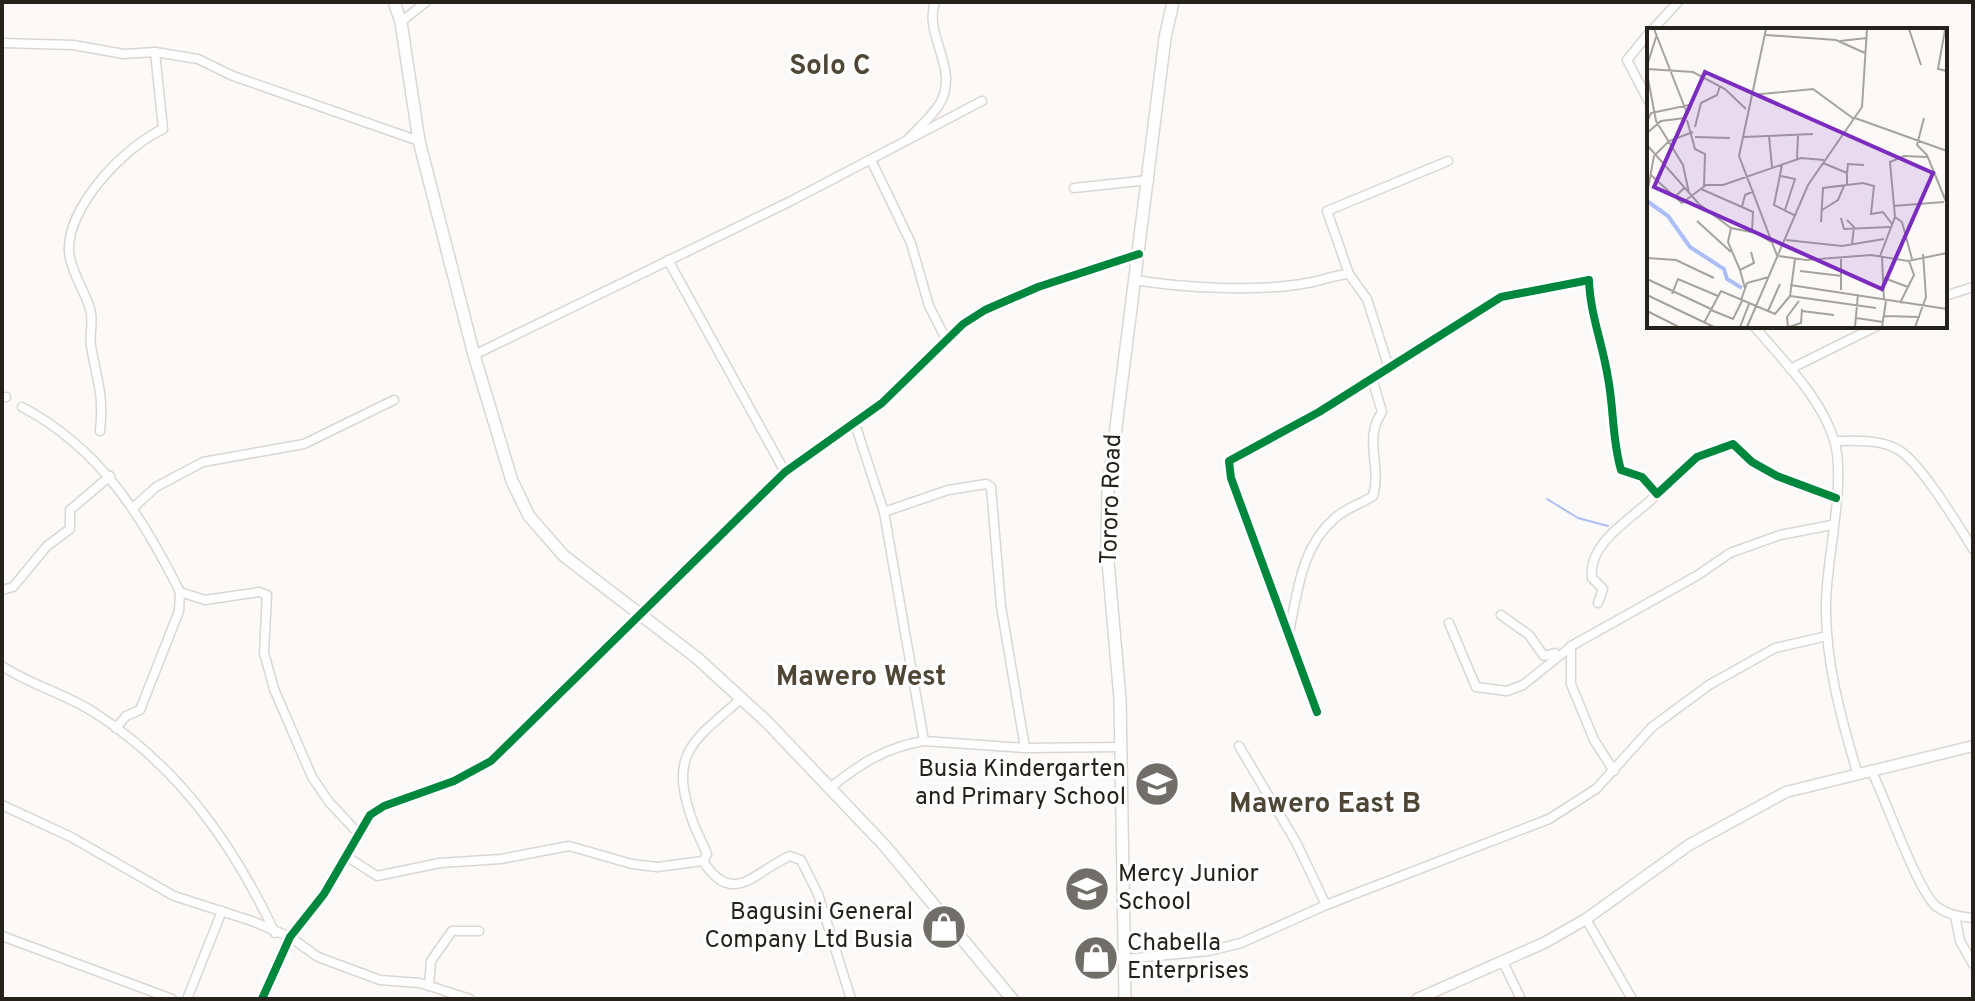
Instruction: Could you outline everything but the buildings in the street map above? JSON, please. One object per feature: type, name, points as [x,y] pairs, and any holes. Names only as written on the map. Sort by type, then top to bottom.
[{"type":"main road","points":[[394,2],[401,22],[419,141],[474,355],[512,481],[529,516],[564,556],[697,658],[742,698],[885,846],[1012,999]]},
{"type":"main road","name":"Tororo Road","points":[[1125,999],[1120,677],[1107,516],[1112,446],[1150,180],[1165,38],[1173,2]]},
{"type":"street","points":[[401,22],[426,2]]},
{"type":"street","points":[[906,142],[939,105],[945,88],[945,57],[930,18],[935,2]]},
{"type":"street","points":[[1655,28],[1678,2]]},
{"type":"street","points":[[1647,37],[1627,60],[1647,98]]},
{"type":"street","points":[[2,43],[73,45],[124,54],[155,52],[198,59],[233,76],[419,141]]},
{"type":"street","points":[[100,431],[104,400],[91,345],[92,313],[70,258],[70,244],[83,200],[121,161],[163,129],[155,52]]},
{"type":"street","points":[[474,355],[871,160],[982,101]]},
{"type":"street","points":[[871,160],[911,243],[929,306],[946,339]]},
{"type":"street","points":[[1389,368],[1367,299],[1349,274],[1327,211],[1448,161]]},
{"type":"street","points":[[1074,188],[1150,180]]},
{"type":"street","points":[[262,999],[290,937],[324,894],[358,833],[375,811],[454,781],[491,761],[785,472],[855,424],[900,387],[946,339],[978,314],[1021,294],[1139,254]]},
{"type":"street","points":[[668,260],[785,472]]},
{"type":"street","points":[[1135,280],[1166,285],[1249,286],[1306,283],[1349,274]]},
{"type":"street","points":[[1317,712],[1231,478],[1229,461],[1319,412],[1501,297],[1589,280],[1590,301],[1608,376],[1615,448],[1621,470],[1642,477],[1657,494]]},
{"type":"street","points":[[1947,295],[1973,287]]},
{"type":"street","points":[[1756,328],[1790,369],[1821,414],[1835,441],[1836,498],[1826,604],[1827,636],[1840,714],[1857,772]]},
{"type":"street","points":[[1790,369],[1873,328]]},
{"type":"street","points":[[1289,633],[1304,563],[1312,546],[1336,516],[1373,496],[1376,462],[1371,443],[1374,424],[1382,412],[1372,378]]},
{"type":"street","points":[[134,507],[156,487],[203,462],[304,444],[394,400]]},
{"type":"street","points":[[22,407],[58,427],[110,476],[134,507],[180,592],[179,611],[140,710],[126,716],[116,728]]},
{"type":"street","points":[[855,424],[884,512],[924,741]]},
{"type":"street","points":[[1835,441],[1874,443],[1897,449],[1919,472],[1973,549]]},
{"type":"street","points":[[1598,603],[1603,589],[1592,578],[1591,561],[1617,526],[1641,512],[1697,457],[1733,444],[1752,462],[1777,476],[1836,498]]},
{"type":"street","points":[[2,590],[13,587],[47,546],[70,529],[70,510],[110,476]]},
{"type":"street","points":[[884,512],[948,490],[986,484],[991,487],[1001,606],[1025,748]]},
{"type":"street","points":[[1501,615],[1529,635],[1544,656],[1573,645],[1698,575],[1730,553],[1780,535],[1832,525]]},
{"type":"street","points":[[180,592],[198,600]]},
{"type":"street","points":[[179,611],[198,600],[262,592],[267,595],[264,653],[274,689],[316,784],[358,833]]},
{"type":"street","points":[[1449,623],[1471,678],[1481,690],[1507,691],[1523,685],[1573,645]]},
{"type":"street","points":[[1125,959],[1229,947],[1326,905],[1549,819],[1596,789],[1652,727],[1709,685],[1775,648],[1827,636]]},
{"type":"street","points":[[1573,645],[1571,684],[1594,740],[1614,771]]},
{"type":"street","points":[[2,666],[72,699],[116,728],[171,776],[215,825],[236,856],[276,933]]},
{"type":"street","points":[[703,861],[707,854],[687,803],[683,765],[686,752],[695,739],[742,698]]},
{"type":"street","points":[[831,787],[865,760],[902,745],[924,741],[1025,748],[1121,747]]},
{"type":"street","points":[[1239,746],[1296,842],[1326,905]]},
{"type":"street","points":[[1417,999],[1586,919],[1689,845],[1753,807],[1786,792],[1857,772],[1973,746]]},
{"type":"street","points":[[1871,770],[1918,877],[1935,905],[1955,916],[1973,918]]},
{"type":"street","points":[[2,805],[71,837],[162,890],[290,937],[318,957],[380,980],[429,986],[470,999]]},
{"type":"street","points":[[346,856],[377,876],[440,863],[501,859],[569,846],[632,864],[657,867],[703,861]]},
{"type":"street","points":[[703,861],[716,880],[723,884],[758,876],[790,856],[801,860],[818,894],[851,999]]},
{"type":"street","points":[[187,999],[222,911]]},
{"type":"street","points":[[1955,916],[1960,941],[1973,964]]},
{"type":"street","points":[[1586,919],[1632,999]]},
{"type":"street","points":[[429,986],[431,961],[452,931],[479,931]]},
{"type":"street","points":[[2,936],[172,999]]},
{"type":"street","points":[[1502,960],[1521,999]]},
{"type":"waterway","points":[[1547,499],[1578,518],[1608,526]]},
{"type":"cycle path","points":[[262,999],[290,937],[324,894],[370,815],[384,806],[454,781],[491,761],[785,472],[882,403],[963,324],[985,310],[1038,287],[1139,254]]},
{"type":"cycle path","points":[[1317,712],[1231,478],[1229,461],[1319,412],[1501,297],[1589,280],[1608,378],[1621,470],[1642,477],[1657,494],[1697,457],[1733,444],[1752,462],[1777,476],[1836,498]]},
{"type":"place","name":"Busia Kindergarten and Primary School","points":[[1157,784]]},
{"type":"place","name":"Mercy Junior School","points":[[1087,889]]},
{"type":"place","name":"Bagusini General Company Ltd Busia","points":[[944,927]]},
{"type":"place","name":"Chabella Enterprises","points":[[1096,958]]},
{"type":"district","name":"Solo C","points":[[830,67]]},
{"type":"district","name":"Mawero West","points":[[861,678]]},
{"type":"district","name":"Mawero East B","points":[[1325,805]]}]
